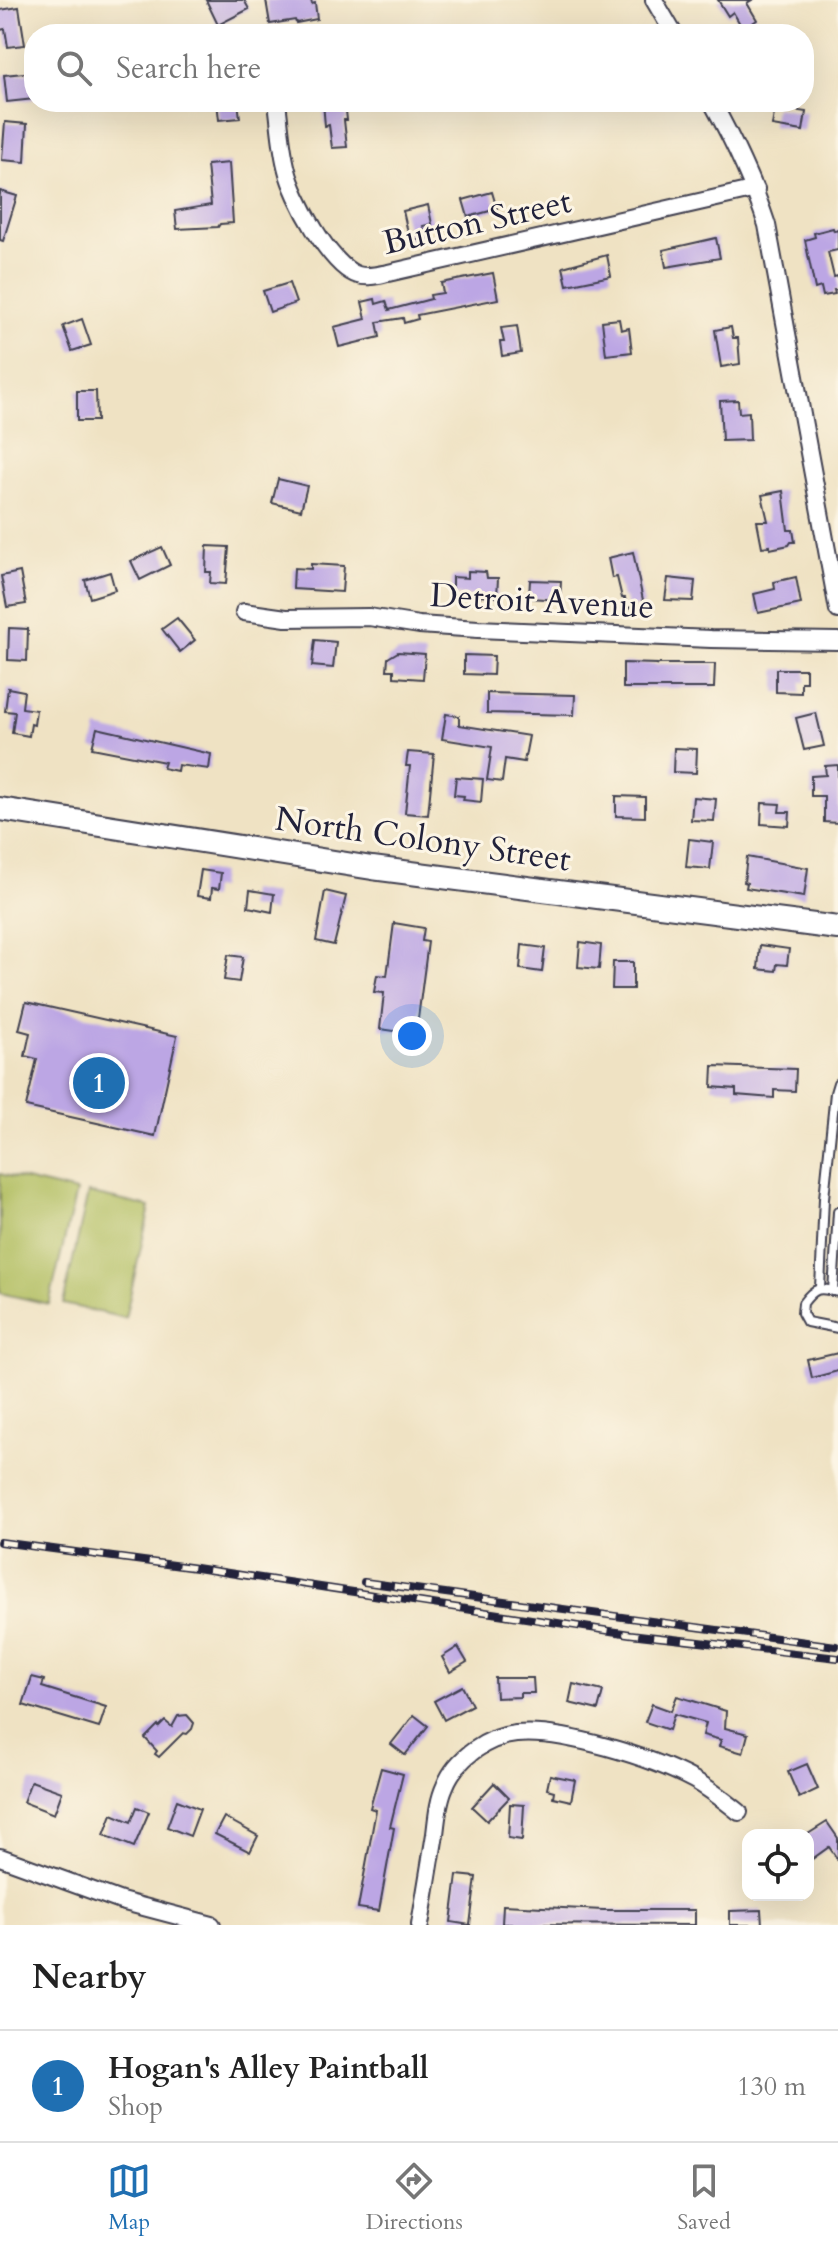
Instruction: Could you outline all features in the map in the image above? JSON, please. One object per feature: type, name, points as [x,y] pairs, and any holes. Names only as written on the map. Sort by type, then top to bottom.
[{"type":"main road","name":"North Colony Street","points":[[0,809],[372,868],[838,928]]},
{"type":"street","points":[[654,0],[668,24]]},
{"type":"street","name":"Button Street","points":[[278,112],[287,172],[295,194],[308,219],[338,261],[358,275],[388,273],[756,189]]},
{"type":"street","points":[[717,112],[756,189],[767,225],[838,610]]},
{"type":"street","name":"Detroit Avenue","points":[[244,612],[286,618],[369,617],[419,625],[478,629],[697,639],[838,641]]},
{"type":"street","points":[[420,1925],[445,1785],[457,1766],[473,1751],[493,1740],[515,1734],[536,1734],[625,1753],[672,1769],[697,1782],[739,1812]]},
{"type":"street","points":[[0,1857],[121,1901],[212,1925]]},
{"type":"lane","points":[[820,1288],[824,1198],[838,1083]]},
{"type":"lane","points":[[838,1212],[836,1292],[820,1288],[814,1291],[803,1303],[802,1313],[807,1322],[838,1328]]},
{"type":"green space","points":[[0,1174],[76,1192],[49,1304],[0,1293]]},
{"type":"green space","points":[[88,1193],[150,1207],[125,1318],[63,1304]]},
{"type":"building","points":[[206,0],[244,0],[249,9],[218,24]]},
{"type":"building","points":[[266,0],[311,0],[312,4],[315,3],[317,19],[270,24]]},
{"type":"building","points":[[718,0],[752,0],[747,3],[757,20],[751,24],[740,24],[733,12],[728,16]]},
{"type":"building","points":[[19,7],[24,45],[8,47],[5,29],[0,30],[0,10]]},
{"type":"building","points":[[24,73],[24,100],[7,102],[4,75]]},
{"type":"building","points":[[218,112],[239,112],[240,118],[219,120]]},
{"type":"building","points":[[324,112],[346,112],[347,147],[332,148],[329,125],[325,126]]},
{"type":"building","points":[[774,112],[806,112],[803,131],[772,126]]},
{"type":"building","points":[[5,122],[27,124],[25,162],[2,160]]},
{"type":"building","points":[[229,163],[233,223],[177,229],[175,211],[211,205],[207,165]]},
{"type":"building","points":[[0,191],[17,196],[3,241],[0,240]]},
{"type":"building","points":[[492,192],[497,209],[468,217],[463,200]]},
{"type":"building","points":[[428,205],[432,224],[423,226],[426,238],[410,241],[403,211]]},
{"type":"building","points":[[833,228],[834,231],[838,230],[838,250],[828,252],[834,277],[838,276],[838,290],[834,290],[835,294],[823,296],[821,287],[815,289],[805,240],[815,237],[814,233]]},
{"type":"building","points":[[716,238],[720,258],[666,267],[663,250]]},
{"type":"building","points":[[607,255],[611,276],[567,285],[563,267]]},
{"type":"building","points":[[493,273],[498,299],[417,315],[418,319],[404,323],[403,318],[377,322],[380,337],[339,347],[334,327],[366,319],[362,302],[375,299],[376,304],[386,301],[389,310],[443,293],[441,283]]},
{"type":"building","points":[[289,283],[296,303],[270,312],[263,291]]},
{"type":"building","points":[[82,319],[91,345],[72,351],[63,326]]},
{"type":"building","points":[[619,319],[621,330],[629,328],[632,352],[606,355],[602,321]]},
{"type":"building","points":[[517,326],[521,353],[502,356],[500,342],[504,342],[501,328]]},
{"type":"building","points":[[731,327],[733,338],[738,338],[740,364],[721,367],[715,330]]},
{"type":"building","points":[[77,391],[96,391],[97,421],[77,421]]},
{"type":"building","points":[[738,400],[739,413],[749,412],[750,440],[722,441],[720,401]]},
{"type":"building","points":[[278,479],[307,486],[301,510],[272,503]]},
{"type":"building","points":[[783,491],[788,530],[793,530],[795,542],[770,549],[770,546],[762,547],[757,521],[768,521],[762,495]]},
{"type":"building","points":[[207,546],[229,547],[226,584],[210,583],[211,572],[206,572]]},
{"type":"building","points":[[162,547],[170,565],[140,580],[131,561]]},
{"type":"building","points":[[633,552],[644,605],[627,608],[617,577],[612,578],[608,558]]},
{"type":"building","points":[[311,564],[344,566],[342,592],[293,589],[294,568],[311,569]]},
{"type":"building","points":[[468,571],[486,572],[487,578],[498,578],[497,597],[452,595],[452,577],[468,578]]},
{"type":"building","points":[[20,572],[26,604],[7,607],[1,576]]},
{"type":"building","points":[[110,572],[115,590],[90,598],[85,580]]},
{"type":"building","points":[[796,577],[801,604],[758,613],[754,594],[775,589],[774,582]]},
{"type":"building","points":[[668,578],[695,581],[693,601],[665,600]]},
{"type":"building","points":[[530,580],[561,581],[560,600],[529,598]]},
{"type":"building","points":[[177,618],[195,640],[180,652],[162,629]]},
{"type":"building","points":[[9,628],[28,629],[27,661],[8,660]]},
{"type":"building","points":[[315,640],[336,642],[333,668],[312,666]]},
{"type":"building","points":[[398,652],[425,654],[423,679],[394,677],[394,670],[387,670],[388,658]]},
{"type":"building","points":[[464,655],[494,656],[493,675],[464,674]]},
{"type":"building","points":[[623,663],[657,666],[715,664],[714,688],[623,688]]},
{"type":"building","points":[[776,669],[806,669],[806,682],[801,682],[801,693],[776,692]]},
{"type":"building","points":[[8,688],[24,691],[22,708],[36,710],[29,736],[12,733],[15,712],[5,711]]},
{"type":"building","points":[[487,693],[575,695],[574,715],[487,713]]},
{"type":"building","points":[[816,713],[824,746],[804,750],[796,718]]},
{"type":"building","points":[[446,714],[459,716],[459,725],[529,736],[524,762],[505,759],[502,782],[487,780],[492,747],[442,739]]},
{"type":"building","points":[[97,728],[211,754],[209,769],[178,765],[177,771],[163,768],[165,762],[92,748]]},
{"type":"building","points":[[674,748],[697,749],[696,773],[673,772]]},
{"type":"building","points":[[408,752],[434,754],[428,815],[405,813],[410,766],[406,766]]},
{"type":"building","points":[[838,765],[838,823],[824,822],[824,796],[811,796],[811,776],[826,775],[825,766]]},
{"type":"building","points":[[456,777],[483,779],[481,802],[463,800],[464,796],[454,795]]},
{"type":"building","points":[[616,796],[645,797],[645,817],[616,816]]},
{"type":"building","points":[[693,797],[716,799],[714,821],[691,820]]},
{"type":"building","points":[[762,803],[780,804],[779,812],[790,812],[789,826],[761,824]]},
{"type":"building","points":[[689,839],[713,842],[710,869],[686,867]]},
{"type":"building","points":[[747,857],[808,868],[804,897],[746,888]]},
{"type":"building","points":[[201,870],[221,873],[219,889],[212,888],[211,898],[197,896]]},
{"type":"building","points":[[250,890],[274,894],[272,912],[248,907]]},
{"type":"building","points":[[325,891],[346,896],[334,945],[316,941]]},
{"type":"building","points":[[394,923],[424,928],[422,941],[428,942],[416,1034],[380,1029],[384,993],[374,992],[377,975],[387,976]]},
{"type":"building","points":[[580,942],[601,945],[599,969],[578,967]]},
{"type":"building","points":[[522,945],[545,948],[542,972],[520,969]]},
{"type":"building","points":[[760,945],[789,949],[787,965],[777,964],[776,971],[758,969]]},
{"type":"building","points":[[228,955],[243,957],[239,982],[224,980]]},
{"type":"building","points":[[613,962],[633,962],[633,989],[612,989]]},
{"type":"building","points":[[26,1002],[177,1036],[155,1136],[26,1107],[37,1059],[25,1056],[30,1033],[19,1030]]},
{"type":"building","points":[[713,1066],[796,1069],[795,1091],[774,1090],[774,1098],[736,1095],[736,1089],[712,1087]]},
{"type":"building","points":[[838,1353],[838,1371],[812,1378],[808,1360]]},
{"type":"building","points":[[458,1647],[467,1662],[450,1672],[442,1657]]},
{"type":"building","points":[[32,1677],[44,1680],[42,1687],[106,1707],[99,1728],[23,1705]]},
{"type":"building","points":[[495,1678],[533,1678],[534,1693],[496,1698]]},
{"type":"building","points":[[573,1684],[603,1691],[598,1710],[569,1703]]},
{"type":"building","points":[[462,1686],[472,1705],[444,1720],[434,1701]]},
{"type":"building","points":[[677,1696],[726,1711],[725,1728],[748,1734],[743,1753],[719,1746],[721,1740],[703,1735],[706,1723],[674,1714],[669,1730],[645,1722],[652,1704],[671,1711]]},
{"type":"building","points":[[187,1715],[194,1723],[192,1729],[187,1734],[183,1733],[159,1757],[145,1738],[165,1721],[172,1727],[178,1716]]},
{"type":"building","points":[[414,1715],[428,1726],[405,1755],[391,1744]]},
{"type":"building","points":[[807,1764],[818,1789],[799,1798],[788,1772]]},
{"type":"building","points":[[381,1768],[403,1774],[390,1827],[394,1828],[379,1911],[358,1908],[376,1810],[370,1808]]},
{"type":"building","points":[[550,1775],[575,1780],[571,1801],[553,1797],[554,1791],[547,1789]]},
{"type":"building","points":[[31,1781],[62,1792],[54,1814],[23,1802]]},
{"type":"building","points":[[494,1783],[509,1798],[487,1821],[472,1807]]},
{"type":"building","points":[[177,1800],[200,1809],[190,1836],[167,1827]]},
{"type":"building","points":[[510,1804],[524,1805],[522,1840],[508,1838]]},
{"type":"building","points":[[137,1807],[149,1812],[134,1847],[104,1835],[112,1814],[131,1822]]},
{"type":"building","points":[[224,1817],[258,1836],[250,1852],[215,1834]]},
{"type":"building","points":[[827,1822],[838,1838],[838,1860],[829,1847],[814,1858],[814,1830]]},
{"type":"building","points":[[457,1875],[476,1877],[470,1925],[451,1922]]},
{"type":"building","points":[[503,1905],[695,1910],[695,1925],[502,1924]]},
{"type":"building","points":[[761,1910],[762,1925],[730,1925],[730,1911]]},
{"type":"railway","points":[[0,1542],[196,1568],[630,1634],[838,1658]]},
{"type":"railway","points":[[364,1582],[836,1646]]},
{"type":"place","name":"Hogan's Alley Paintball","points":[[99,1083]]}]
